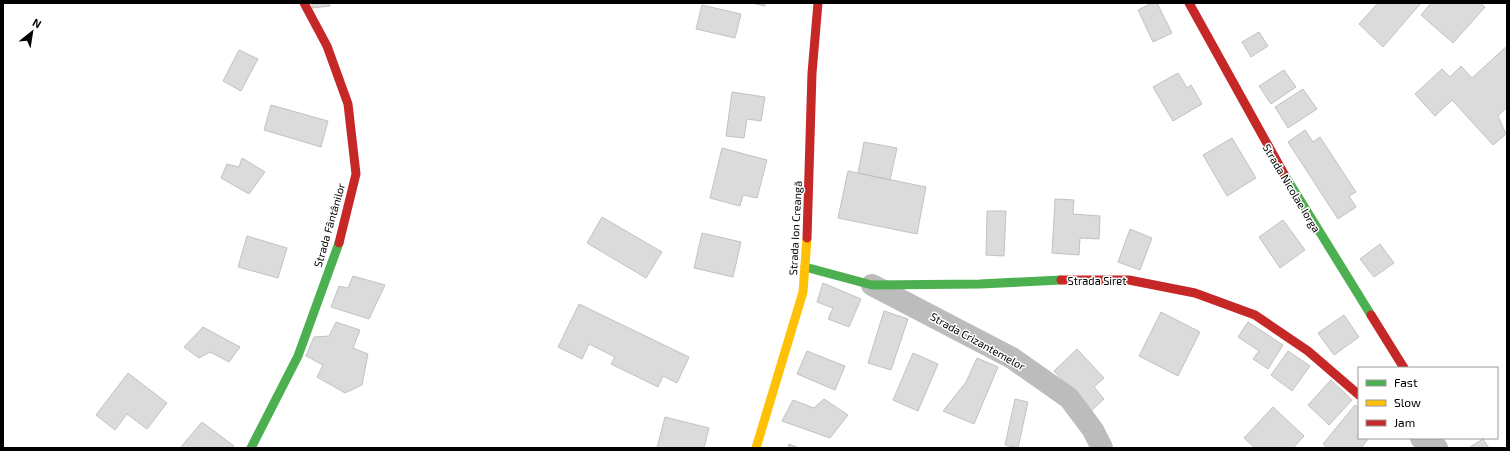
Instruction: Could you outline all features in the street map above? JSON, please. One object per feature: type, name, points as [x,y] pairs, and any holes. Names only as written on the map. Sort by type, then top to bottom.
[{"type":"street","name":"Strada Fântânilor","points":[[251,448],[298,356],[340,240],[356,174],[348,104],[327,46],[304,3]]},
{"type":"street","name":"Strada Nicolae Iorga","points":[[1190,3],[1299,201],[1403,367]]},
{"type":"street","name":"Strada Ion Creangă","points":[[756,448],[803,292],[809,210],[815,7]]},
{"type":"street","name":"Strada Siret","points":[[805,267],[872,285],[980,284],[1072,279],[1129,280],[1195,293],[1255,314],[1308,351],[1358,395]]},
{"type":"street","name":"Strada Crizantemelor","points":[[872,285],[1012,358],[1069,398],[1093,430],[1102,448]]},
{"type":"street","points":[[1423,439],[1437,448]]},
{"type":"street","points":[[1449,439],[1454,448]]},
{"type":"building","points":[[312,3],[329,3],[330,6],[312,8]]},
{"type":"building","points":[[752,3],[765,3],[765,6]]},
{"type":"building","points":[[1152,3],[1157,3],[1172,33],[1153,42],[1138,10]]},
{"type":"building","points":[[1378,3],[1421,3],[1383,47],[1359,24]]},
{"type":"building","points":[[1431,3],[1480,3],[1485,7],[1453,43],[1421,15]]},
{"type":"building","points":[[702,5],[741,14],[735,38],[696,29]]},
{"type":"building","points":[[1259,32],[1268,46],[1251,57],[1242,42]]},
{"type":"building","points":[[1507,46],[1507,107],[1498,116],[1506,134],[1493,145],[1452,100],[1435,116],[1415,94],[1442,69],[1450,77],[1461,66],[1472,78]]},
{"type":"building","points":[[239,50],[258,59],[241,91],[223,81]]},
{"type":"building","points":[[1284,70],[1296,87],[1271,104],[1259,86]]},
{"type":"building","points":[[1178,73],[1187,88],[1191,85],[1202,104],[1173,121],[1153,87]]},
{"type":"building","points":[[1303,89],[1317,109],[1288,128],[1275,107]]},
{"type":"building","points":[[732,92],[765,97],[761,121],[747,119],[744,138],[726,136]]},
{"type":"building","points":[[271,105],[328,121],[321,147],[264,130]]},
{"type":"building","points":[[1305,130],[1313,142],[1320,137],[1356,192],[1349,196],[1356,207],[1338,219],[1288,142]]},
{"type":"building","points":[[1232,138],[1256,178],[1227,196],[1203,155]]},
{"type":"building","points":[[864,142],[897,148],[890,180],[858,173]]},
{"type":"building","points":[[722,148],[767,160],[757,198],[743,195],[740,206],[710,198]]},
{"type":"building","points":[[242,158],[265,172],[249,194],[221,178],[227,164],[239,167]]},
{"type":"building","points":[[848,171],[926,187],[917,234],[838,218]]},
{"type":"building","points":[[1055,199],[1074,200],[1073,214],[1100,216],[1099,239],[1080,238],[1079,255],[1052,253]]},
{"type":"building","points":[[987,211],[1006,211],[1004,256],[986,255]]},
{"type":"building","points":[[602,217],[662,252],[646,278],[587,243]]},
{"type":"building","points":[[1283,220],[1305,250],[1280,268],[1259,237]]},
{"type":"building","points":[[1130,229],[1152,238],[1140,270],[1118,262]]},
{"type":"building","points":[[702,233],[741,242],[733,277],[694,268]]},
{"type":"building","points":[[247,236],[287,248],[278,278],[238,267]]},
{"type":"building","points":[[1380,244],[1394,263],[1374,277],[1360,259]]},
{"type":"building","points":[[353,276],[385,285],[369,319],[331,307],[339,286],[348,288]]},
{"type":"building","points":[[823,283],[861,299],[849,327],[828,319],[833,308],[817,302]]},
{"type":"building","points":[[579,304],[689,357],[677,383],[663,376],[658,387],[611,364],[615,357],[589,344],[582,359],[558,347]]},
{"type":"building","points":[[884,311],[908,319],[891,370],[868,363]]},
{"type":"building","points":[[1161,312],[1200,332],[1178,376],[1139,356]]},
{"type":"building","points":[[1344,315],[1359,337],[1334,355],[1318,333]]},
{"type":"building","points":[[336,322],[360,330],[353,348],[368,354],[362,385],[345,393],[317,377],[323,365],[306,356],[314,337],[329,336]]},
{"type":"building","points":[[1248,322],[1283,345],[1268,369],[1253,359],[1259,351],[1238,337]]},
{"type":"building","points":[[203,327],[240,347],[229,362],[210,352],[199,358],[184,347]]},
{"type":"building","points":[[1077,349],[1104,378],[1094,387],[1104,399],[1091,411],[1054,371]]},
{"type":"building","points":[[807,351],[845,366],[835,390],[797,374]]},
{"type":"building","points":[[1288,351],[1310,366],[1292,391],[1271,375]]},
{"type":"building","points":[[913,353],[938,364],[918,411],[893,400]]},
{"type":"building","points":[[977,358],[998,367],[974,424],[943,411],[966,382]]},
{"type":"building","points":[[128,373],[167,403],[147,429],[127,414],[115,430],[96,415]]},
{"type":"building","points":[[1331,380],[1352,400],[1329,425],[1308,405]]},
{"type":"building","points":[[824,399],[848,415],[830,438],[782,421],[793,400],[814,408]]},
{"type":"building","points":[[1015,399],[1028,402],[1018,448],[1005,445]]},
{"type":"building","points":[[1355,405],[1358,407],[1358,439],[1368,439],[1361,448],[1328,448],[1323,444]]},
{"type":"building","points":[[1273,407],[1304,436],[1293,448],[1255,448],[1244,438]]},
{"type":"building","points":[[665,417],[709,428],[704,448],[657,448]]},
{"type":"building","points":[[202,422],[234,446],[232,448],[180,448]]},
{"type":"building","points":[[1483,439],[1489,448],[1470,447]]},
{"type":"building","points":[[789,444],[799,448],[788,448]]},
{"type":"traffic: fast","points":[[1284,174],[1371,315]]},
{"type":"traffic: fast","points":[[251,448],[298,356],[339,243]]},
{"type":"traffic: fast","points":[[805,267],[872,285],[980,284],[1061,280]]},
{"type":"traffic: slow","points":[[756,448],[803,292],[807,238]]},
{"type":"traffic: jam","points":[[304,3],[327,46],[348,104],[356,174],[339,243]]},
{"type":"traffic: jam","points":[[807,238],[812,73],[818,3]]},
{"type":"traffic: jam","points":[[1189,3],[1284,174]]},
{"type":"traffic: jam","points":[[1061,280],[1129,280],[1195,293],[1255,315],[1308,351],[1358,394]]},
{"type":"traffic: jam","points":[[1371,315],[1403,367]]}]
